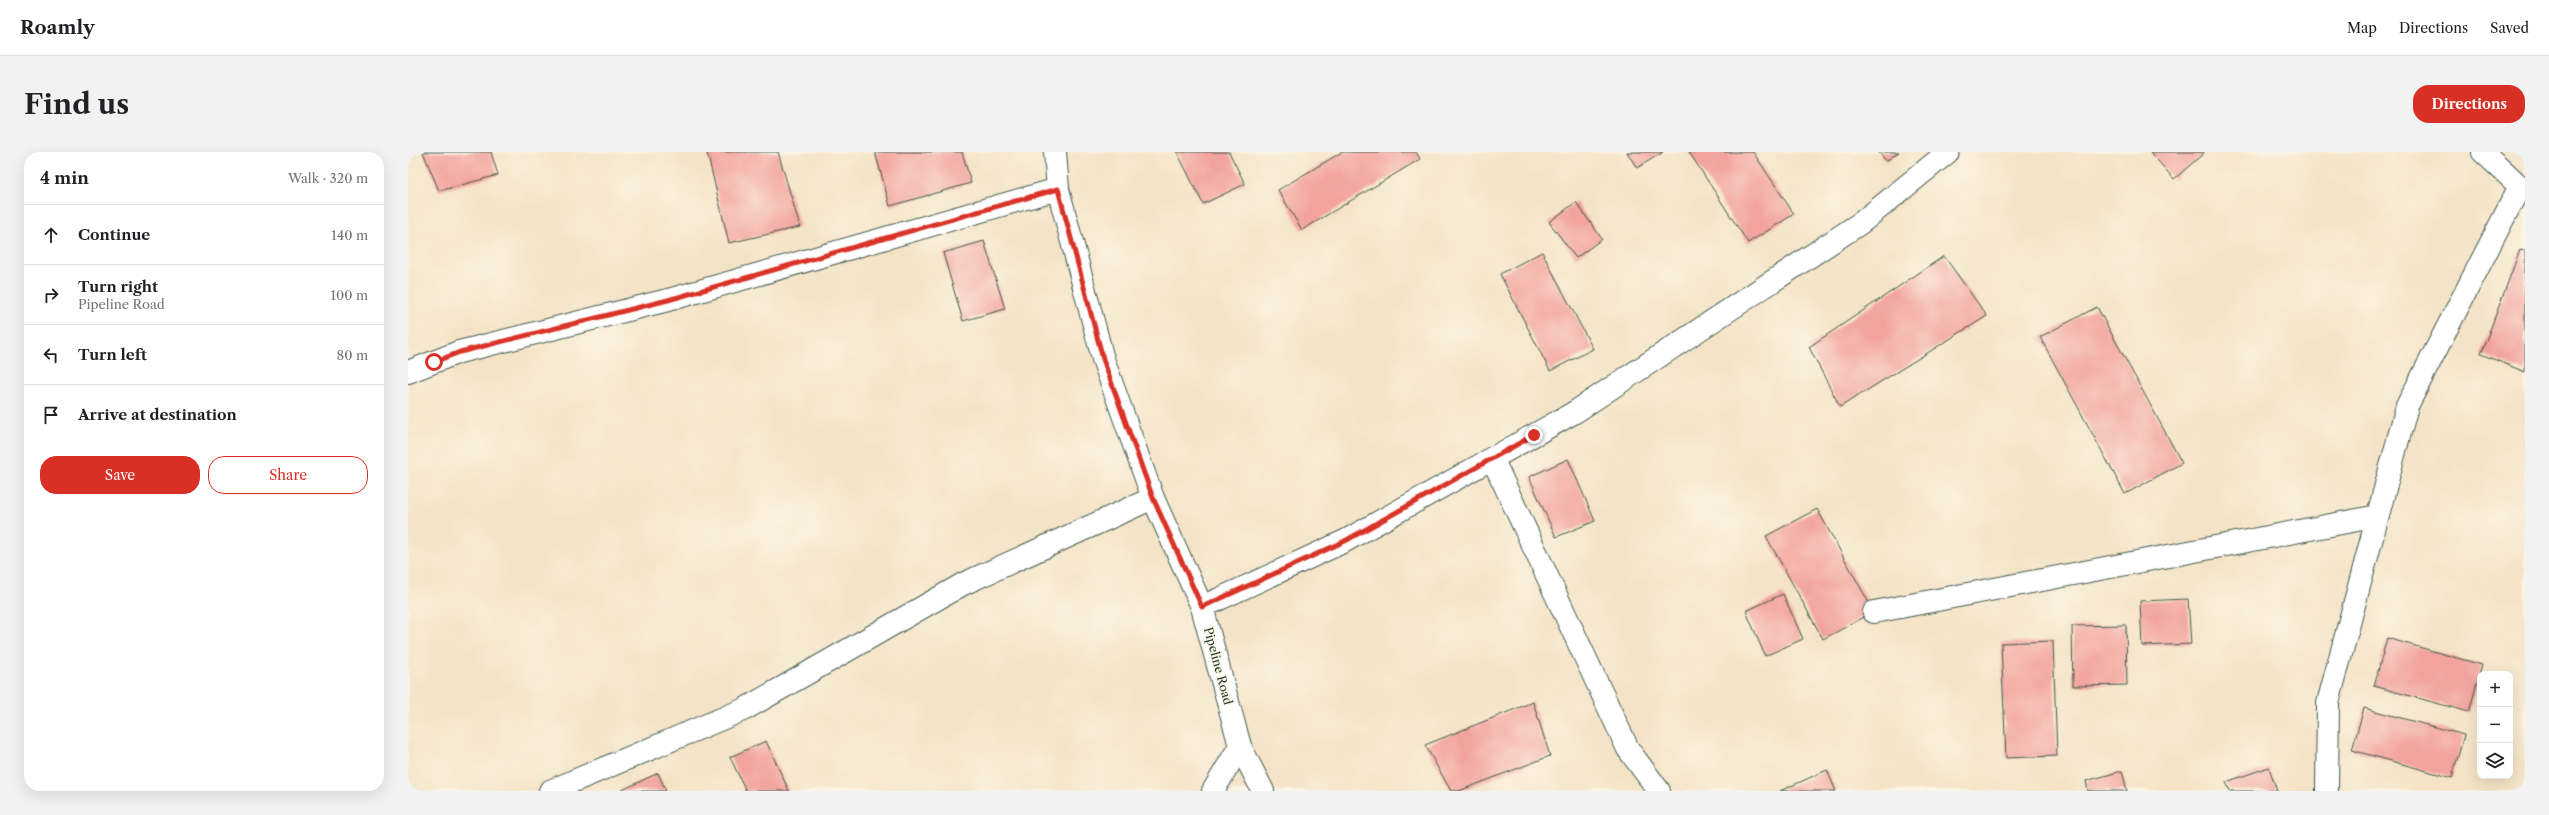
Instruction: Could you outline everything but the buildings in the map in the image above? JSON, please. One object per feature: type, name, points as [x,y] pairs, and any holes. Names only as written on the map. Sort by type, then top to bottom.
[{"type":"street","name":"Pipeline Road","points":[[1055,152],[1058,189],[1103,359],[1153,498],[1202,607],[1240,746],[1263,791]]},
{"type":"street","points":[[1202,607],[1345,541],[1575,412],[1862,222],[1948,152]]},
{"type":"street","points":[[2327,791],[2328,703],[2407,406],[2522,190],[2482,152]]},
{"type":"street","points":[[408,372],[460,352],[668,300],[1058,189]]},
{"type":"street","points":[[1492,458],[1628,749],[1659,791]]},
{"type":"street","points":[[550,791],[745,709],[963,584],[1153,498]]},
{"type":"street","points":[[1874,612],[2378,516]]},
{"type":"street","points":[[1213,791],[1240,746]]},
{"type":"route","points":[[434,362],[460,352],[668,300],[1058,189],[1103,359],[1153,498],[1202,607],[1345,541],[1534,435]]}]
